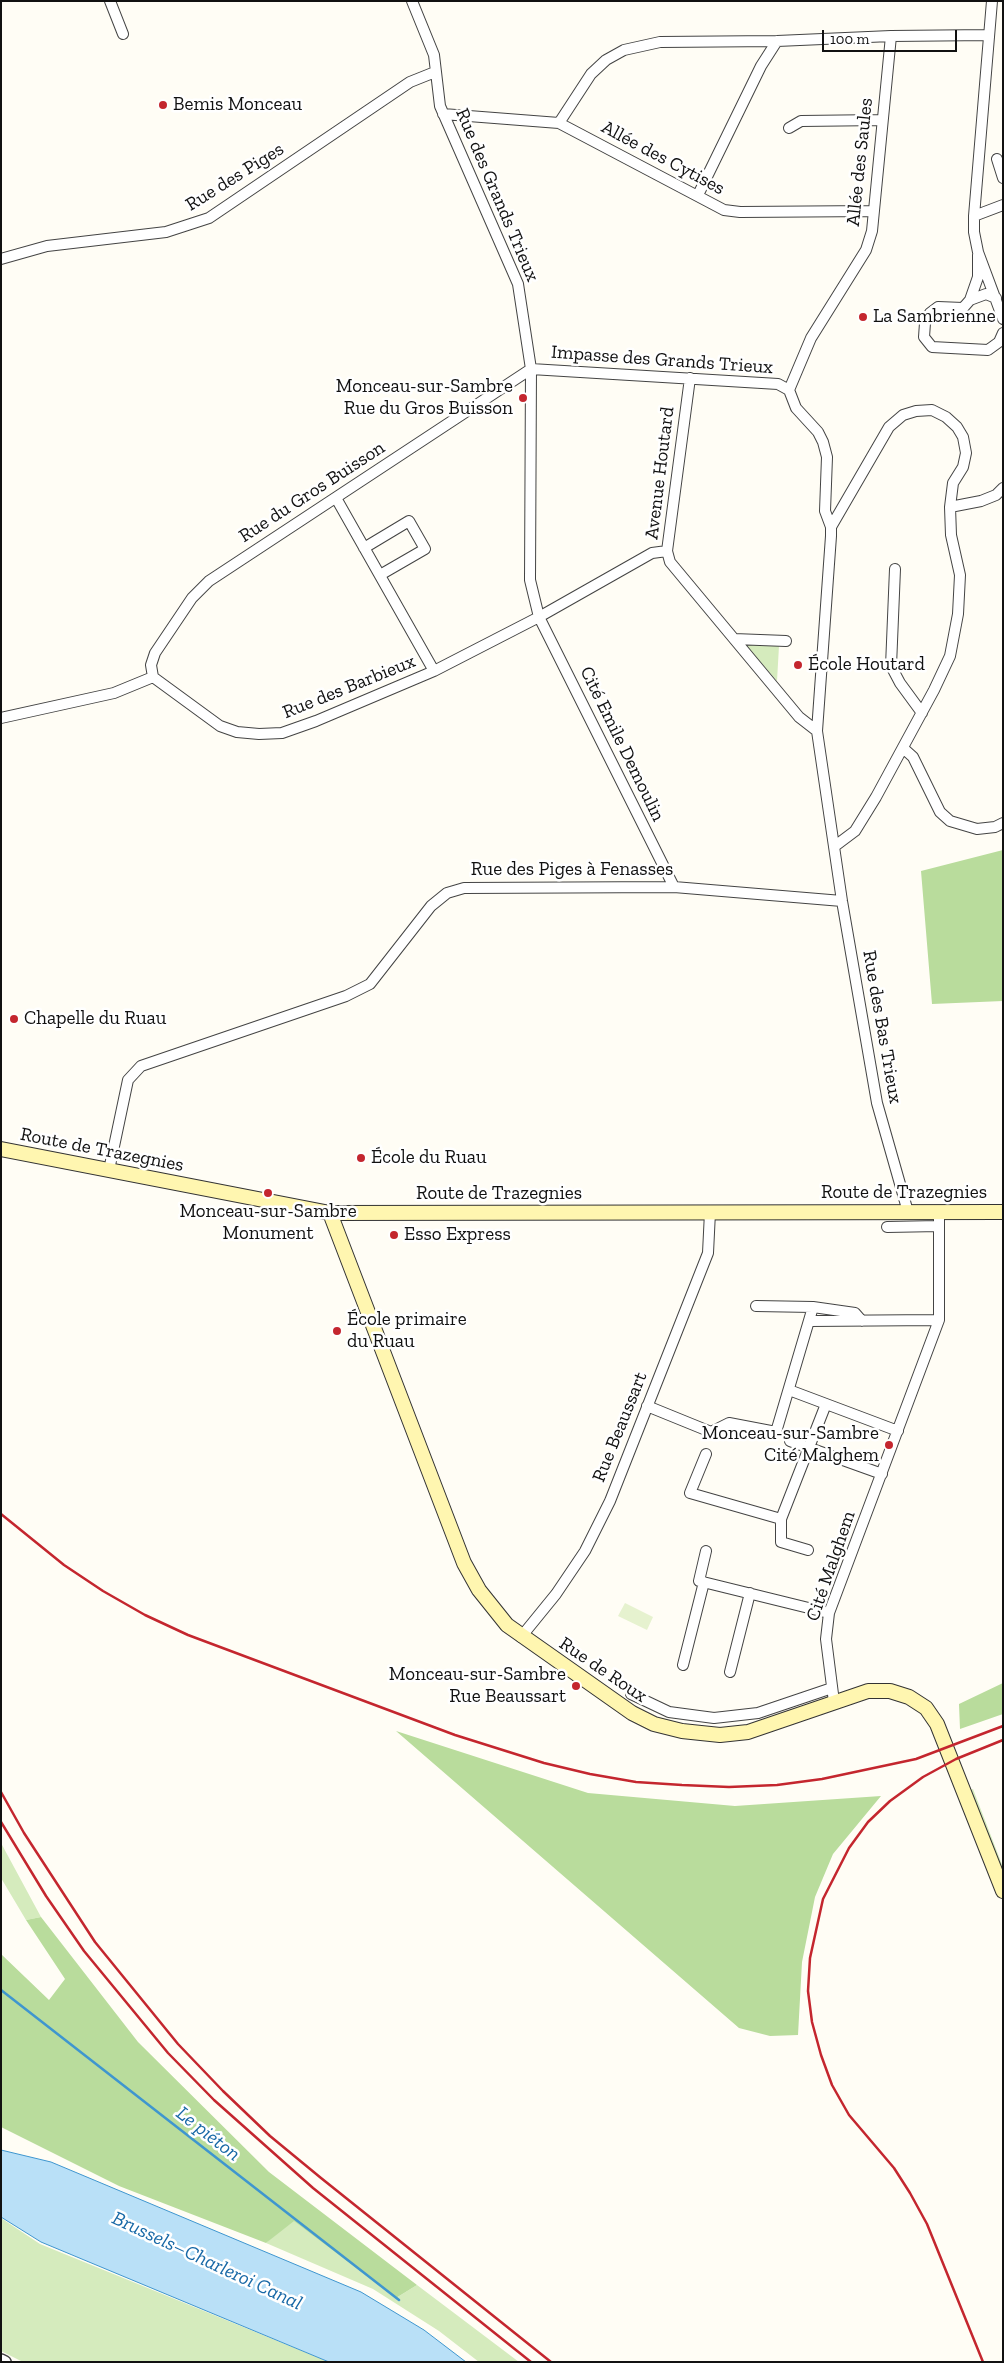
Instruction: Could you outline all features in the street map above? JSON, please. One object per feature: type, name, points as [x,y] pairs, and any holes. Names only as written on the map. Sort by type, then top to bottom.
[{"type":"main road","name":"Route de Trazegnies","points":[[1,1149],[330,1213],[1003,1212]]},
{"type":"main road","name":"Rue de Roux","points":[[330,1213],[464,1563],[476,1585],[500,1617],[522,1637],[632,1713],[654,1724],[677,1730],[720,1735],[744,1733],[775,1724],[833,1695],[886,1690],[909,1697],[927,1710],[940,1730],[1003,1891]]},
{"type":"street","points":[[110,1],[123,34]]},
{"type":"street","name":"Rue des Grands Trieux","points":[[412,1],[434,55],[435,72],[443,114],[518,284],[531,369],[530,580],[539,616]]},
{"type":"street","points":[[992,1],[974,216],[978,252],[978,277],[970,300],[963,308],[938,307],[930,313],[925,323],[924,337],[932,348],[988,350],[999,342],[1003,333]]},
{"type":"street","points":[[443,114],[559,123],[591,74],[606,60],[624,50],[660,42],[989,35]]},
{"type":"street","name":"Allée des Saules","points":[[789,390],[811,338],[866,250],[872,231],[891,36]]},
{"type":"street","points":[[698,195],[761,66],[777,41]]},
{"type":"street","name":"Rue des Piges","points":[[1,259],[46,246],[166,232],[210,218],[410,82],[435,72]]},
{"type":"street","points":[[789,128],[801,121],[882,120]]},
{"type":"street","name":"Allée des Cytises","points":[[559,123],[724,210],[740,212],[874,211]]},
{"type":"street","points":[[996,159],[1003,178]]},
{"type":"street","points":[[974,216],[1003,205]]},
{"type":"street","points":[[978,252],[1003,319]]},
{"type":"street","points":[[970,300],[986,294],[996,298]]},
{"type":"street","name":"Impasse des Grands Trieux","points":[[531,369],[778,384],[789,390]]},
{"type":"street","name":"Rue du Gros Buisson","points":[[153,677],[151,665],[155,653],[192,598],[209,581],[531,369]]},
{"type":"street","name":"Avenue Houtard","points":[[690,378],[668,551],[670,562],[799,717],[817,732]]},
{"type":"street","points":[[789,390],[796,408],[818,432],[823,442],[827,457],[825,511],[831,527]]},
{"type":"street","points":[[831,527],[890,427],[903,415],[916,411],[932,410],[946,417],[958,427],[963,437],[966,452],[963,467],[953,483],[950,507],[951,535],[960,575],[958,614],[950,656],[922,713],[855,831],[835,846]]},
{"type":"street","points":[[950,507],[981,501],[996,495],[1003,488]]},
{"type":"street","points":[[336,498],[434,671]]},
{"type":"street","points":[[364,548],[409,522],[421,542],[425,549],[380,575]]},
{"type":"street","name":"Rue des Bas Trieux","points":[[831,527],[817,732],[842,901],[877,1103],[908,1212]]},
{"type":"street","name":"Rue des Barbieux","points":[[153,677],[220,726],[237,732],[259,734],[282,733],[295,730],[434,671],[539,616],[652,553],[668,551]]},
{"type":"street","points":[[895,568],[891,666],[900,683],[922,713]]},
{"type":"street","name":"Cité Emile Demoulin","points":[[539,616],[674,886]]},
{"type":"street","points":[[734,639],[786,641]]},
{"type":"street","points":[[1,718],[114,693],[153,677]]},
{"type":"street","points":[[903,748],[913,757],[940,812],[950,821],[977,829],[995,827],[1003,823]]},
{"type":"street","name":"Rue des Piges à Fenasses","points":[[108,1170],[128,1080],[141,1066],[346,996],[370,984],[431,906],[447,893],[464,888],[674,886],[842,901]]},
{"type":"street","name":"Rue Beaussart","points":[[522,1637],[556,1594],[586,1551],[610,1501],[708,1253],[710,1212]]},
{"type":"street","name":"Cité Malghem","points":[[833,1695],[826,1639],[829,1613],[939,1320],[939,1212]]},
{"type":"street","points":[[887,1226],[939,1226]]},
{"type":"street","points":[[756,1306],[813,1307],[855,1313],[862,1321]]},
{"type":"street","points":[[647,1406],[711,1432],[729,1423],[776,1432],[813,1307]]},
{"type":"street","points":[[809,1321],[939,1320]]},
{"type":"street","points":[[788,1390],[898,1431]]},
{"type":"street","points":[[808,1550],[781,1542],[781,1519],[826,1404]]},
{"type":"street","points":[[790,1441],[882,1474]]},
{"type":"street","points":[[706,1454],[690,1493],[781,1519]]},
{"type":"street","points":[[706,1551],[699,1581],[829,1613]]},
{"type":"street","points":[[683,1665],[704,1582]]},
{"type":"street","points":[[730,1672],[750,1593]]},
{"type":"street","name":"Rue de Roux","points":[[631,1694],[670,1712],[714,1718],[758,1713],[833,1695]]},
{"type":"green space","points":[[744,643],[779,646],[777,681]]},
{"type":"green space","points":[[1003,850],[1003,1001],[932,1004],[921,871]]},
{"type":"green space","points":[[625,1603],[653,1617],[647,1630],[618,1616]]},
{"type":"green space","points":[[1003,1683],[1003,1714],[960,1729],[959,1704]]},
{"type":"green space","points":[[396,1731],[588,1793],[735,1806],[881,1796],[833,1854],[815,1897],[802,1962],[798,2035],[770,2036],[739,2028]]},
{"type":"green space","points":[[973,1789],[1003,1867],[1003,1876],[970,1790]]},
{"type":"green space","points":[[1,1843],[41,1917],[26,1920],[1,1878]]},
{"type":"green space","points":[[41,1917],[138,2042],[269,2172],[417,2285],[396,2298],[294,2221],[266,2243],[119,2186],[1,2127],[1,1954],[49,2000],[65,1979],[26,1920]]},
{"type":"green space","points":[[294,2216],[396,2298],[417,2285],[519,2362],[479,2362],[439,2331],[373,2289],[266,2243]]},
{"type":"green space","points":[[1,2218],[40,2244],[329,2362],[23,2362],[1,2351]]},
{"type":"water","name":"Brussels–Charleroi Canal","points":[[1,2150],[51,2162],[361,2292],[424,2330],[466,2362],[329,2362],[41,2242],[1,2217]]},
{"type":"waterway","name":"Le piéton","points":[[1,1990],[399,2300]]},
{"type":"railway","points":[[1,1514],[64,1565],[103,1591],[145,1615],[188,1635],[455,1735],[544,1763],[590,1774],[636,1782],[682,1785],[729,1787],[777,1785],[822,1779],[916,1759],[1003,1726]]},
{"type":"railway","points":[[983,2362],[927,2224],[894,2168],[849,2115],[832,2085],[812,2022],[808,1991],[810,1958],[823,1899],[849,1848],[868,1822],[890,1801],[923,1777],[956,1759],[1003,1740]]},
{"type":"railway","points":[[1,1792],[24,1833],[95,1942],[178,2044],[223,2091],[270,2136],[551,2362]]},
{"type":"railway","points":[[1,1822],[46,1896],[84,1951],[168,2053],[214,2100],[313,2188],[531,2362]]},
{"type":"place","name":"Bemis Monceau","points":[[163,105]]},
{"type":"place","name":"La Sambrienne","points":[[863,317]]},
{"type":"place","name":"Monceau-sur-Sambre Rue du Gros Buisson","points":[[523,398]]},
{"type":"place","name":"École Houtard","points":[[798,665]]},
{"type":"place","name":"Chapelle du Ruau","points":[[14,1019]]},
{"type":"place","name":"École du Ruau","points":[[361,1158]]},
{"type":"place","name":"Monceau-sur-Sambre Monument","points":[[268,1193]]},
{"type":"place","name":"Esso Express","points":[[394,1235]]},
{"type":"place","name":"École primaire du Ruau","points":[[337,1331]]},
{"type":"place","name":"Monceau-sur-Sambre Cité Malghem","points":[[889,1445]]},
{"type":"place","name":"Monceau-sur-Sambre Rue Beaussart","points":[[576,1686]]}]
